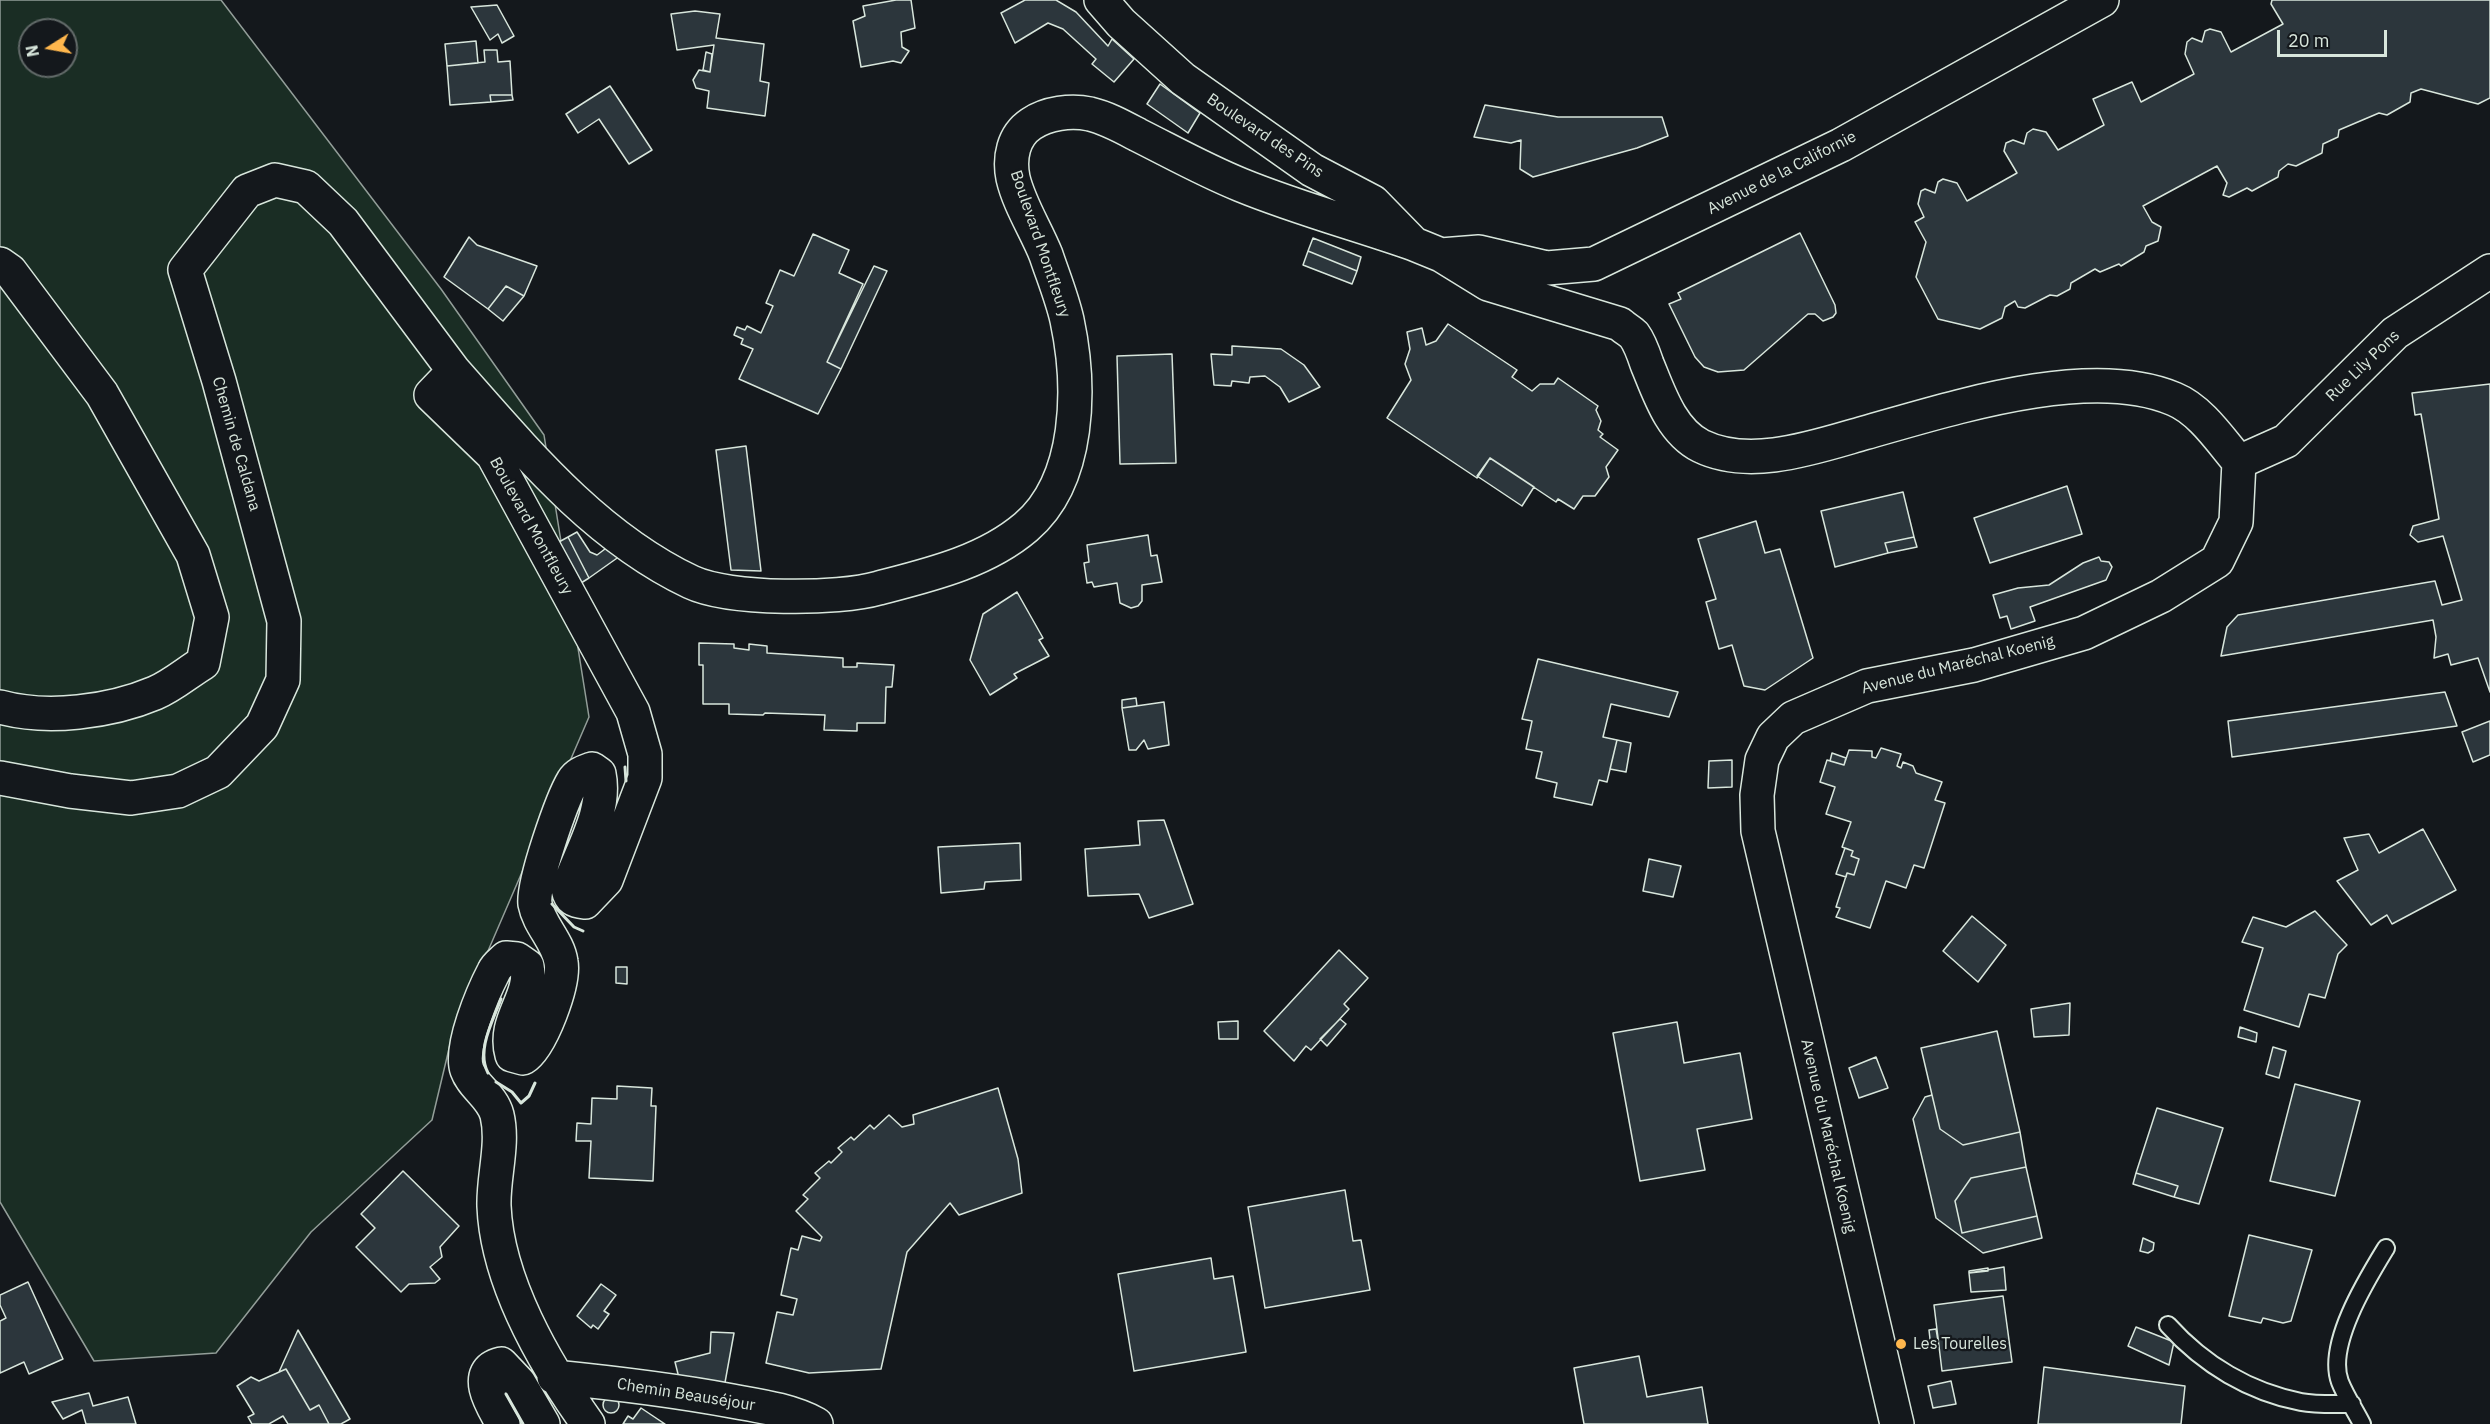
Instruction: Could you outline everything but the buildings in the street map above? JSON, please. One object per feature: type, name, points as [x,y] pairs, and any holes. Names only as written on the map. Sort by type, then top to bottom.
[{"type":"street","name":"Boulevard des Pins","points":[[1101,0],[1121,23],[1183,79],[1312,170],[1373,202],[1428,249]]},
{"type":"street","name":"Avenue de la Californie","points":[[1428,249],[1479,252],[1548,268],[1594,264],[1841,145],[2102,0]]},
{"type":"street","name":"Boulevard Montfleury","points":[[588,1424],[554,1377],[524,1312],[499,1244],[494,1206],[497,1115],[487,1095],[470,1077],[465,1053],[495,969],[506,958],[517,959],[527,966],[529,978],[509,1029],[512,1055],[523,1058],[531,1053],[538,1041],[560,981],[562,964],[555,943],[535,904],[535,887],[565,799],[574,779],[582,772],[592,769],[599,774],[602,788],[599,806],[568,888],[570,897],[576,901],[585,902],[606,880],[645,778],[645,754],[633,712],[493,455],[431,395],[454,371],[573,500],[627,545],[664,569],[699,586],[733,594],[814,595],[872,591],[971,560],[1004,543],[1045,508],[1063,470],[1072,430],[1074,375],[1067,319],[1046,255],[1014,181],[1011,161],[1016,139],[1029,125],[1047,115],[1088,114],[1112,122],[1241,185],[1428,249]]},
{"type":"street","name":"Chemin de Caldana","points":[[0,778],[70,791],[132,798],[178,791],[218,772],[262,726],[283,680],[284,621],[219,381],[185,270],[247,191],[275,180],[306,187],[343,222],[454,371]]},
{"type":"street","points":[[1428,249],[1488,284],[1620,324],[1635,336],[1664,405],[1681,429],[1699,445],[1719,452],[1758,455],[1794,453],[1928,415],[2014,396],[2080,386],[2130,387],[2175,399],[2199,416],[2239,462]]},
{"type":"street","points":[[0,264],[10,271],[102,394],[193,555],[212,617],[203,663],[156,693],[89,712],[23,713],[0,707]]},
{"type":"street","name":"Rue Lily Pons","points":[[2239,462],[2286,441],[2395,333],[2490,271]]},
{"type":"street","name":"Avenue du Maréchal Koenig","points":[[1897,1424],[1758,831],[1757,795],[1762,760],[1773,737],[1793,718],[1847,694],[1867,686],[1974,665],[2084,633],[2162,596],[2217,561],[2236,522],[2239,462]]},
{"type":"street","points":[[503,1424],[490,1401],[486,1388],[486,1374],[492,1366],[501,1364],[519,1383],[543,1424]]},
{"type":"street","name":"Chemin Beauséjour","points":[[554,1377],[665,1388],[769,1408],[803,1417],[816,1424]]},
{"type":"lane","points":[[2362,1424],[2339,1381],[2339,1348],[2357,1296],[2386,1248]]},
{"type":"lane","points":[[2168,1325],[2184,1342],[2224,1374],[2265,1392],[2303,1402],[2352,1404]]},
{"type":"green space","points":[[0,0],[221,0],[441,289],[544,435],[589,717],[453,1032],[432,1120],[311,1232],[216,1353],[94,1361],[0,1202]]},
{"type":"wall","points":[[625,767],[626,781]]},
{"type":"wall","points":[[552,904],[574,927],[583,931]]},
{"type":"wall","points":[[488,1073],[484,1055],[485,1045],[501,999]]},
{"type":"wall","points":[[496,1082],[512,1092],[521,1103],[529,1096],[535,1083]]},
{"type":"wall","points":[[506,1394],[523,1424]]},
{"type":"place","name":"Les Tourelles","points":[[1901,1344]]}]
